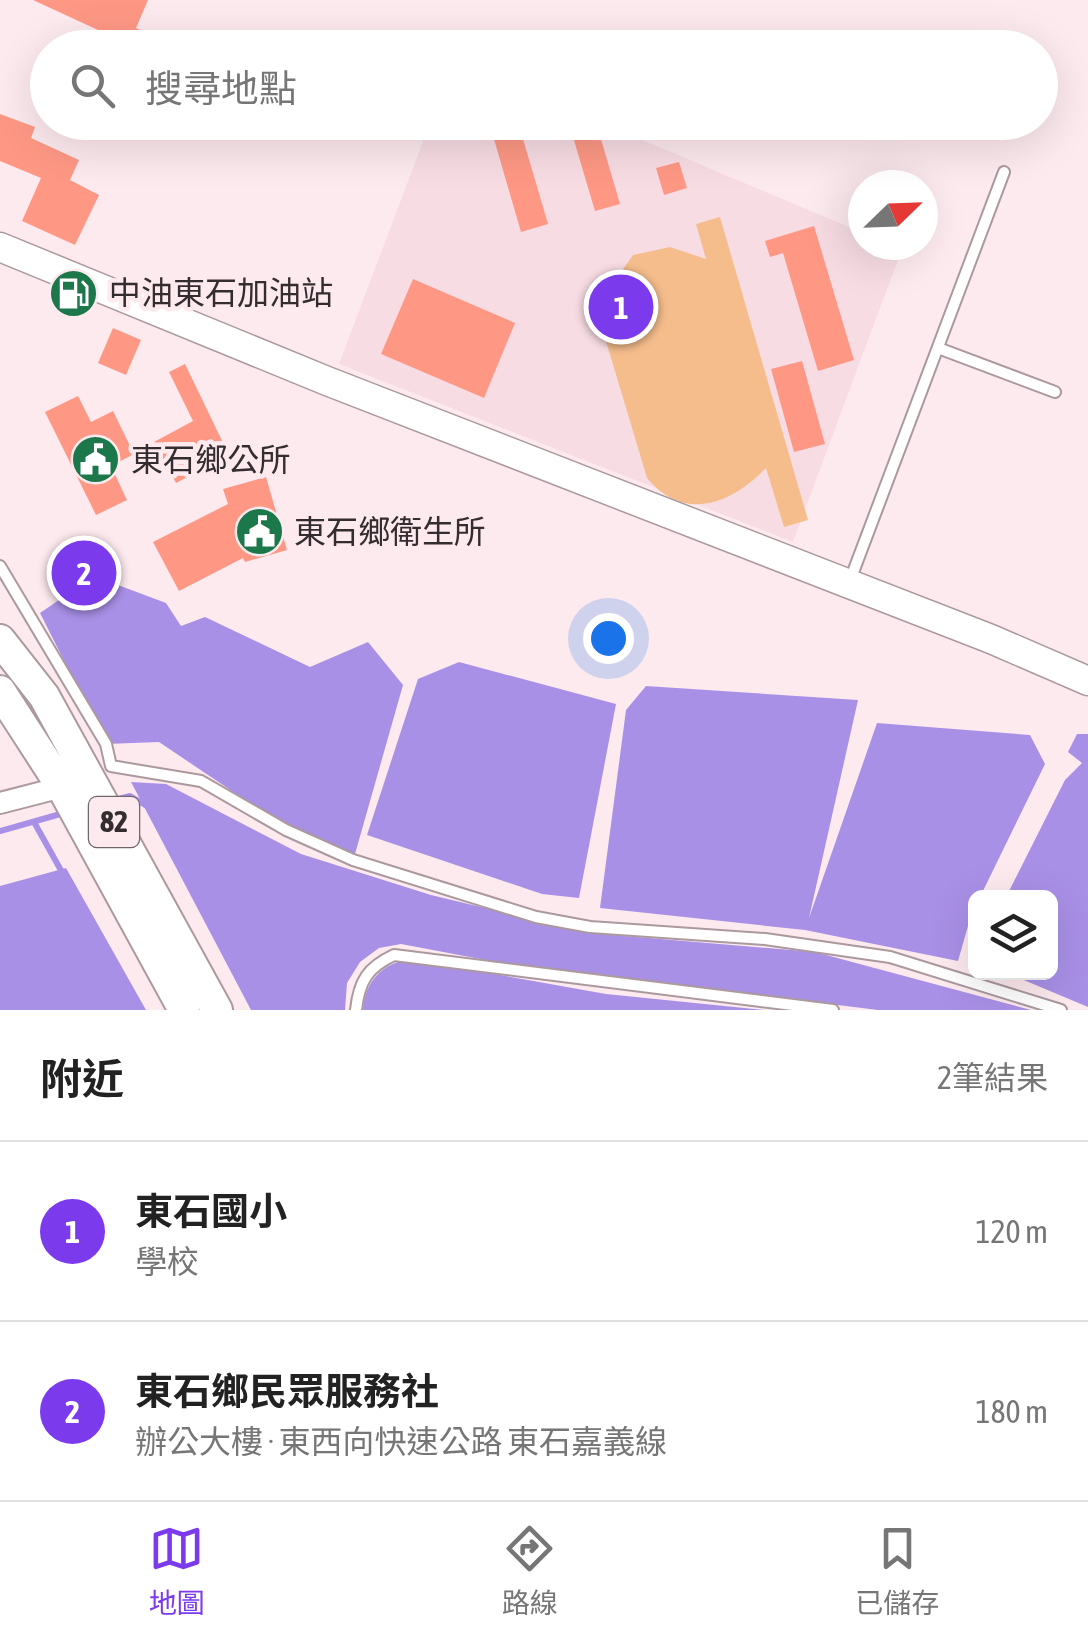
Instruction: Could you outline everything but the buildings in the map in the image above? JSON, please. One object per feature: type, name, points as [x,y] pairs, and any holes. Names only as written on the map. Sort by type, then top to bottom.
[{"type":"main road","points":[[0,247],[327,381],[849,583],[1088,681]]},
{"type":"main road","name":"82","points":[[0,640],[44,696],[217,1010]]},
{"type":"main road","name":"82","points":[[0,691],[62,787],[184,1010]]},
{"type":"street","points":[[0,804],[62,787]]},
{"type":"lane","points":[[849,583],[1004,172]]},
{"type":"lane","points":[[938,348],[1055,392]]},
{"type":"lane","points":[[0,566],[106,744],[111,766],[201,781],[286,830],[353,860],[536,917],[590,927],[765,938],[890,957],[1061,1010]]},
{"type":"lane","points":[[356,1010],[358,988],[372,965],[394,954],[833,1010]]},
{"type":"shaded area","points":[[424,140],[642,140],[848,227],[848,260],[898,260],[793,542],[339,364]]},
{"type":"shaded area","points":[[720,217],[808,520],[784,527],[766,468],[738,491],[708,503],[676,500],[647,478],[600,321],[607,292],[633,255],[670,247],[706,259],[696,224]]},
{"type":"shaded area","points":[[94,576],[166,603],[181,626],[205,617],[310,667],[368,642],[403,685],[355,854],[272,818],[159,742],[106,744],[40,613]]},
{"type":"shaded area","points":[[459,662],[616,704],[579,898],[542,894],[367,835],[418,679]]},
{"type":"shaded area","points":[[646,686],[858,700],[809,918],[877,723],[1030,735],[1045,764],[983,890],[968,890],[968,926],[958,961],[805,930],[600,908],[626,710]]},
{"type":"shaded area","points":[[1077,734],[1088,734],[1088,1007],[1024,980],[1058,980],[1058,890],[1010,890],[1065,780],[1082,763],[1068,752]]},
{"type":"shaded area","points":[[131,782],[166,784],[301,854],[431,895],[589,933],[815,952],[1031,1010],[878,1010],[496,962],[401,944],[379,948],[360,962],[347,983],[345,1010],[251,1010]]},
{"type":"shaded area","points":[[66,868],[146,1010],[0,1010],[0,886]]},
{"type":"shaded area","points":[[411,959],[606,994],[765,1010],[363,1010],[367,990],[377,975]]},
{"type":"waterway","points":[[115,800],[130,796],[147,806]]},
{"type":"waterway","points":[[0,831],[64,813]]},
{"type":"waterway","points":[[34,822],[63,874]]},
{"type":"place","name":"中油東石加油站","points":[[74,293]]},
{"type":"place","name":"東石國小","points":[[621,307]]},
{"type":"place","name":"東石鄉公所","points":[[96,460]]},
{"type":"place","name":"東石鄉衛生所","points":[[259,532]]},
{"type":"place","name":"東石鄉民眾服務社","points":[[84,573]]}]
